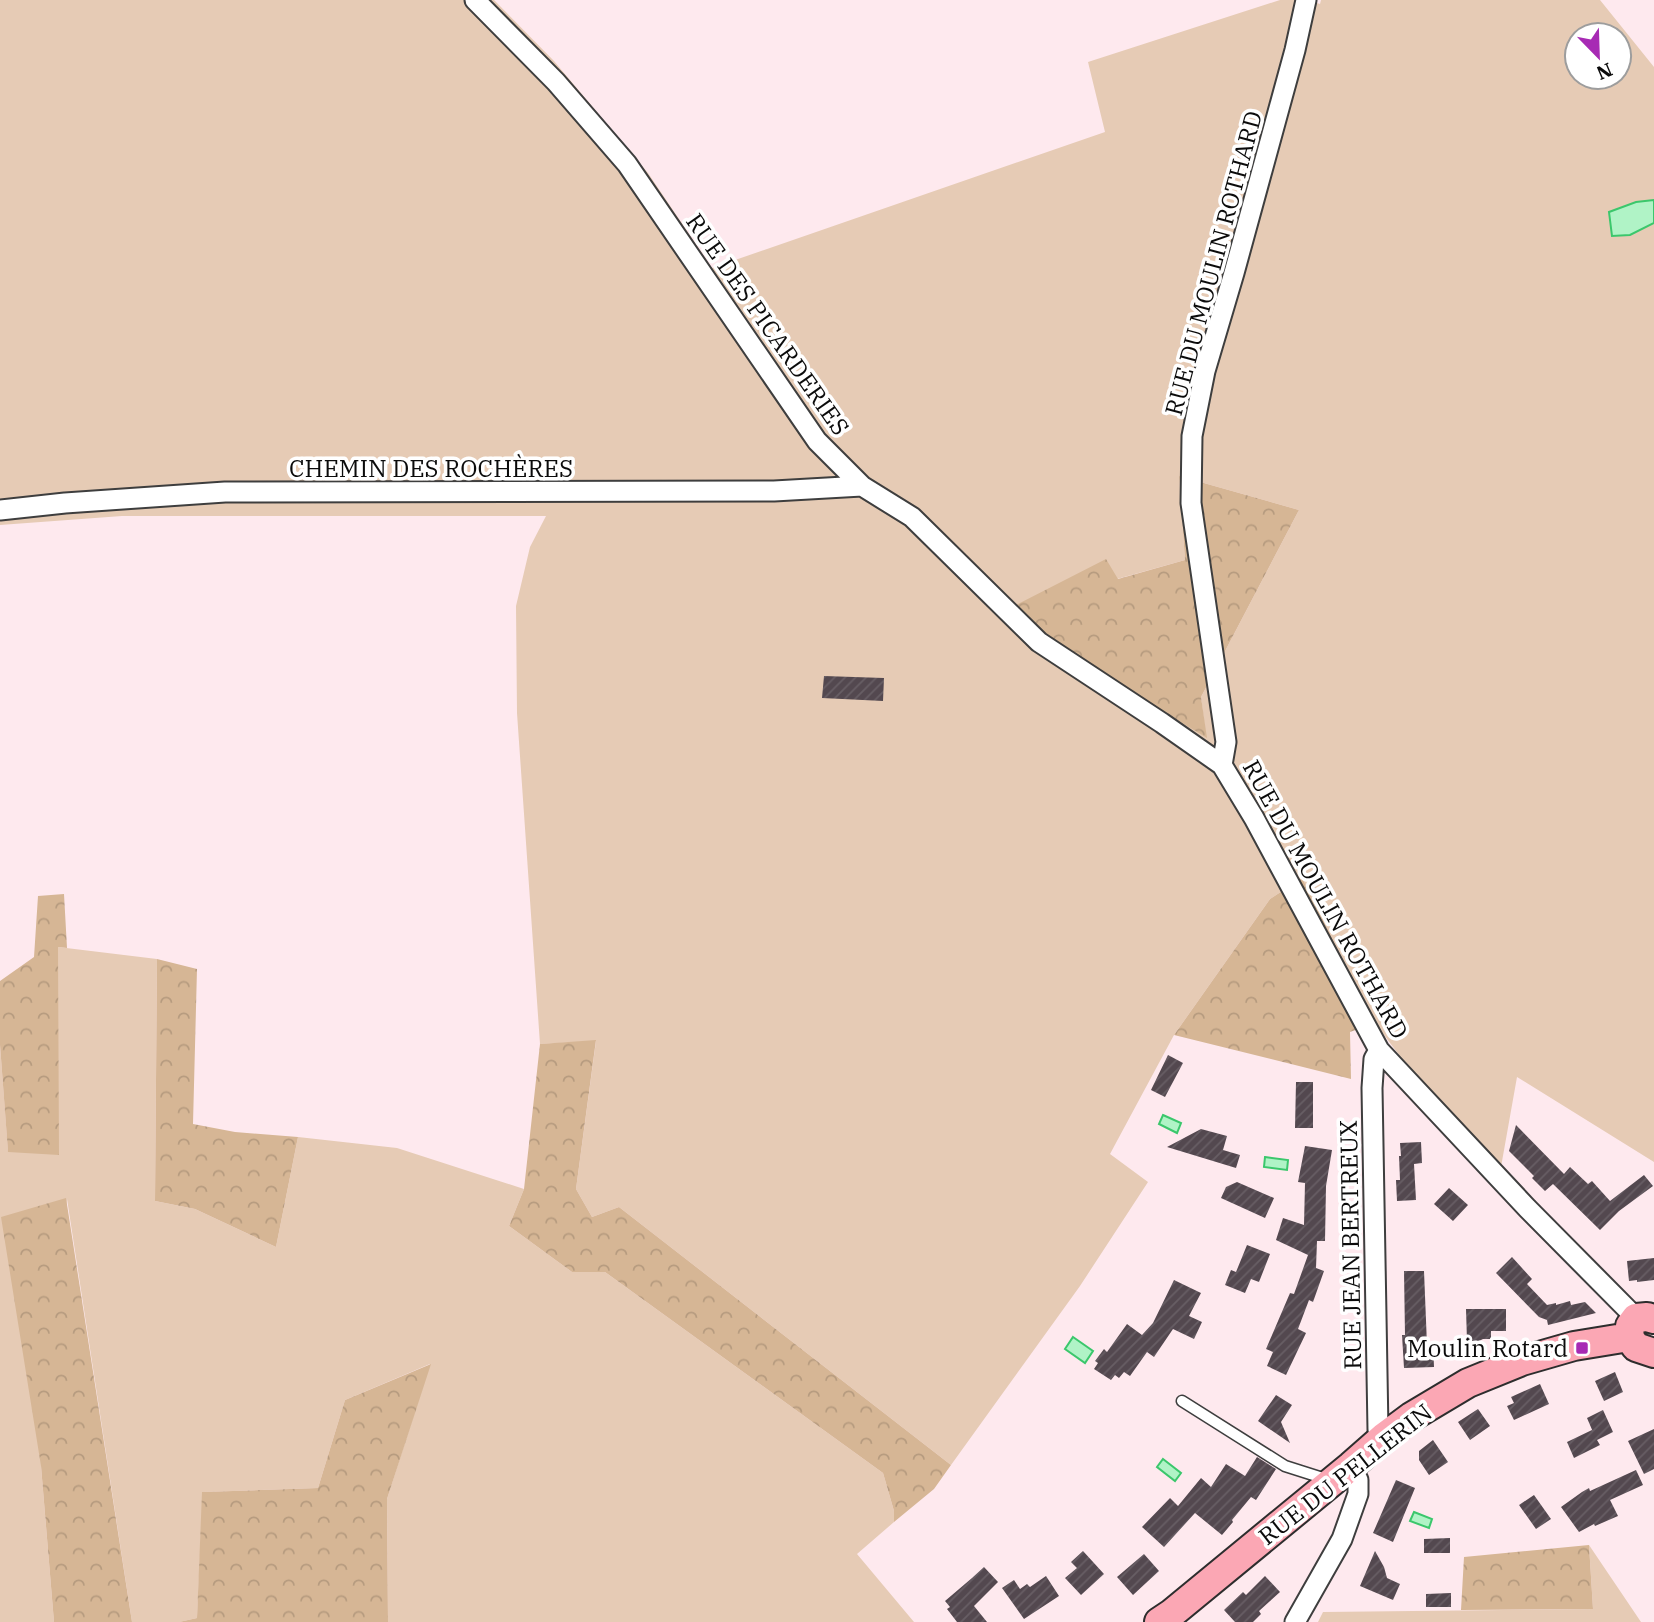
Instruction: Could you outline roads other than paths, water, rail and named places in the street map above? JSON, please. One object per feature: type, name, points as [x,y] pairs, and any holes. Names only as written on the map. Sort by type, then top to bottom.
[{"type":"main road","points":[[1640,1325],[1636,1346],[1654,1353]]},
{"type":"main road","name":"RUE DU PELLERIN","points":[[1159,1622],[1171,1615],[1411,1417],[1468,1383],[1522,1361],[1640,1325]]},
{"type":"street","name":"RUE DES PICARDERIES","points":[[475,0],[556,82],[627,164],[817,441],[862,486],[912,517],[1039,642],[1222,765]]},
{"type":"street","name":"RUE DU MOULIN ROTHARD","points":[[1306,0],[1292,63],[1205,370],[1192,436],[1191,503],[1226,743],[1222,765],[1254,818],[1379,1051],[1640,1325]]},
{"type":"street","name":"CHEMIN DES ROCHÈRES","points":[[0,510],[65,502],[225,492],[774,491],[862,486]]},
{"type":"street","name":"RUE JEAN BERTREUX","points":[[1379,1051],[1374,1059],[1372,1088],[1378,1430],[1384,1437]]},
{"type":"street","points":[[1295,1622],[1342,1539],[1358,1494],[1357,1480],[1342,1474]]},
{"type":"lane","points":[[1182,1401],[1285,1466],[1342,1474]]},
{"type":"place","name":"Moulin Rotard","points":[[1582,1348]]}]
